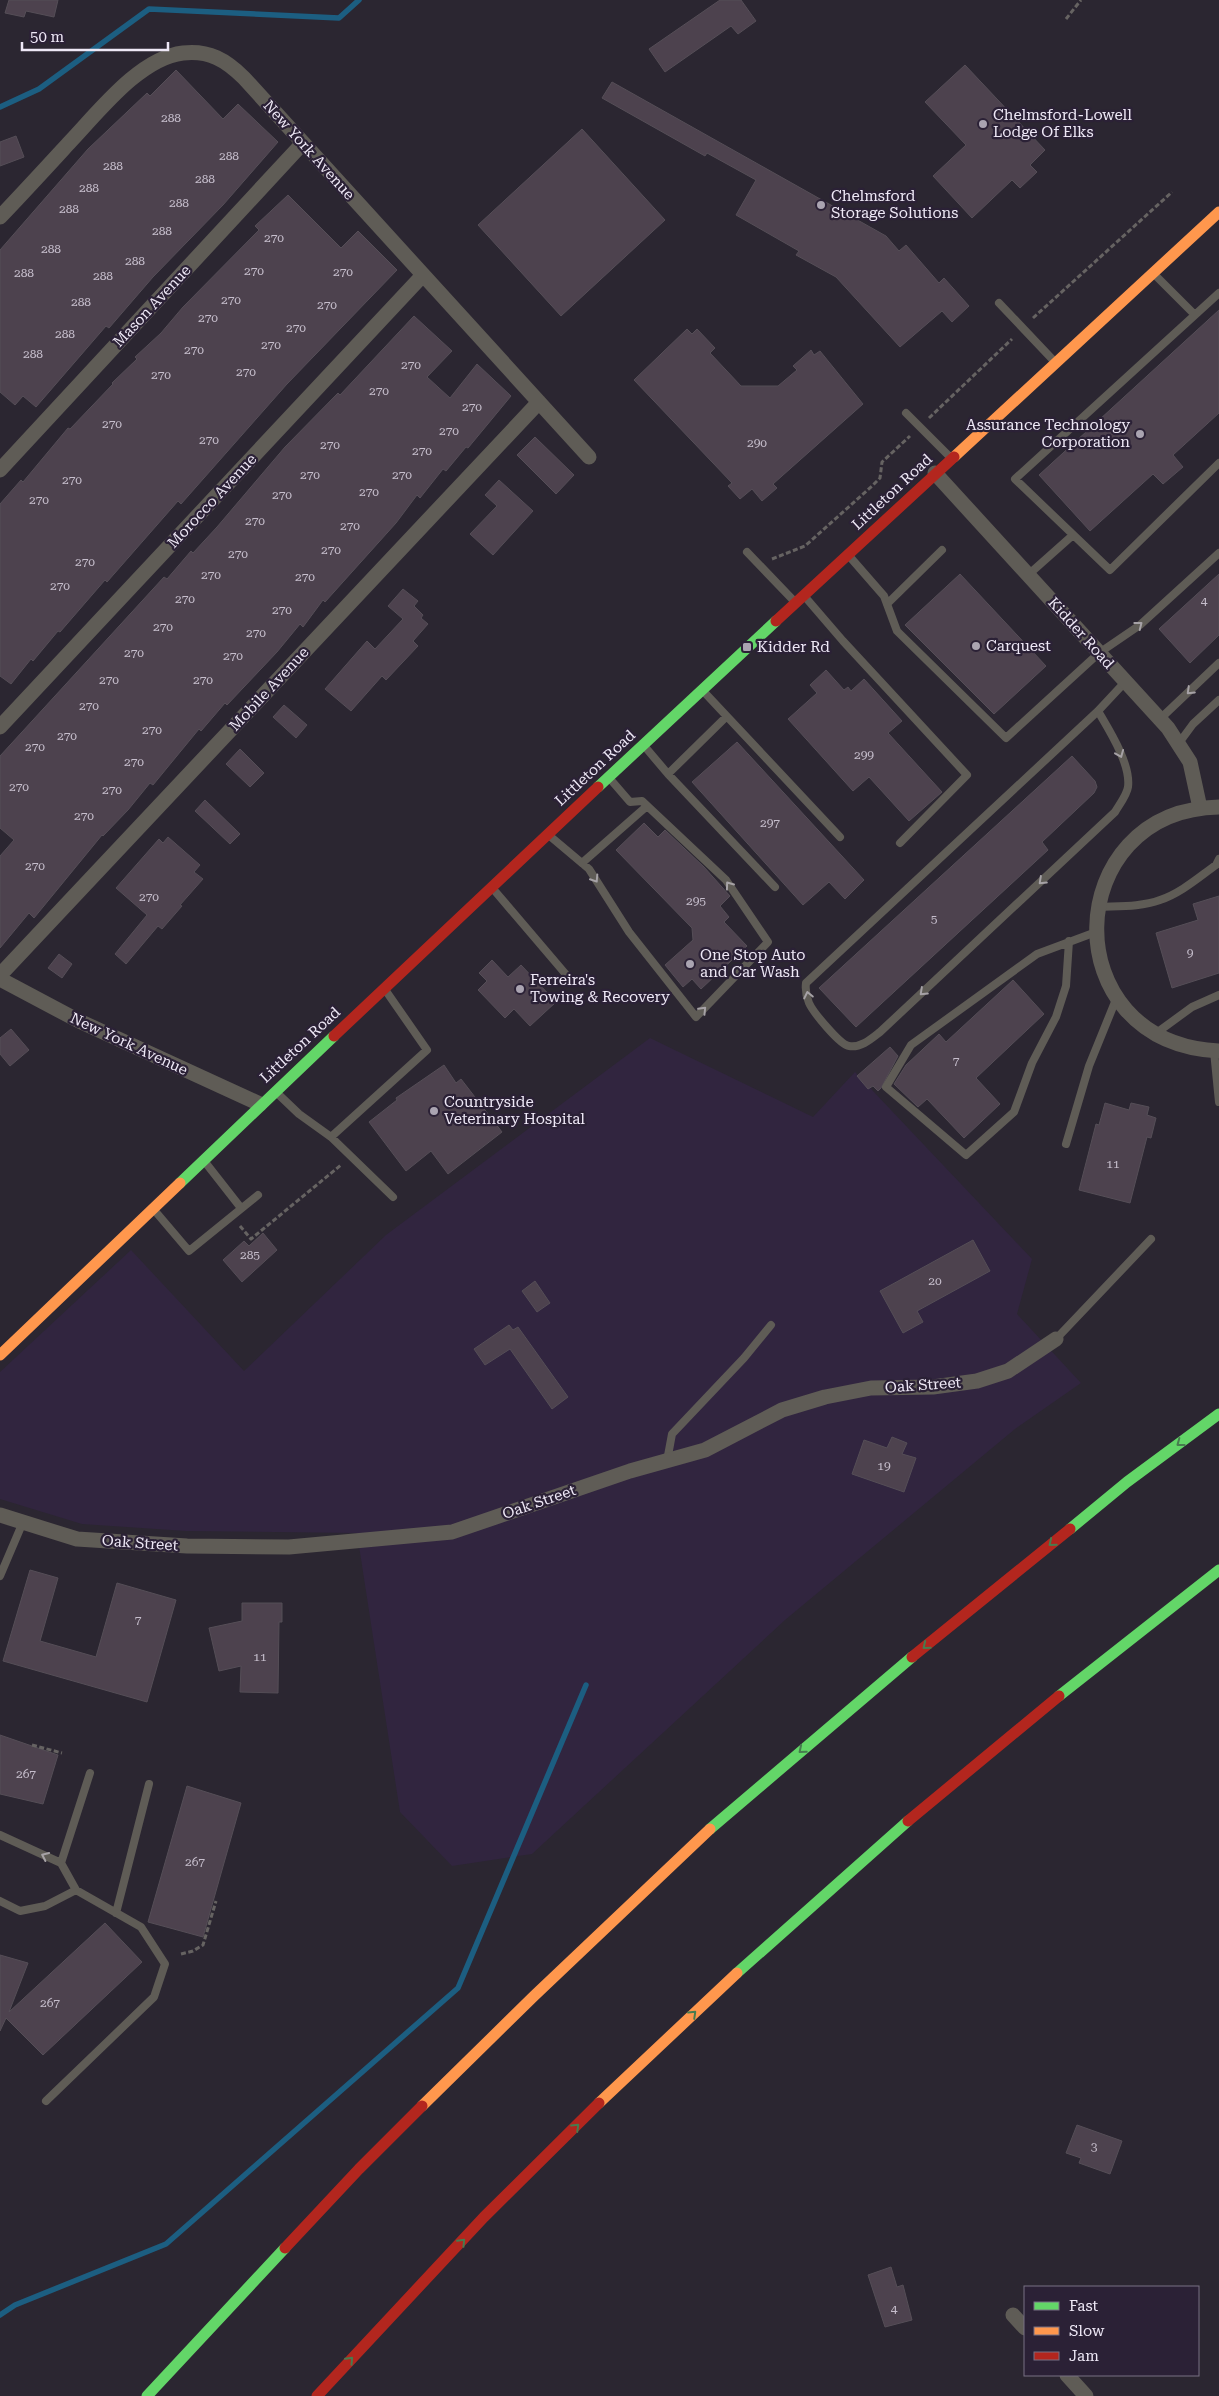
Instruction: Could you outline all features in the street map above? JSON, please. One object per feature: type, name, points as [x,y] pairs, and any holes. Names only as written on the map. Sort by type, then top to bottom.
[{"type":"main road","name":"Littleton Road","points":[[0,1354],[260,1104],[643,744],[935,472],[1219,212]]},
{"type":"main road","points":[[147,2396],[359,2169],[534,1996],[715,1824],[966,1613],[1127,1482],[1219,1414]]},
{"type":"main road","points":[[317,2396],[541,2160],[699,2008],[845,1877],[978,1762],[1120,1645],[1219,1570]]},
{"type":"street","name":"New York Avenue","points":[[0,217],[130,82],[165,58],[182,53],[200,52],[216,56],[230,64],[589,456]]},
{"type":"street","name":"Mason Avenue","points":[[0,470],[303,143]]},
{"type":"street","name":"Morocco Avenue","points":[[0,727],[423,275]]},
{"type":"street","name":"Mobile Avenue","points":[[0,975],[539,402]]},
{"type":"street","name":"Kidder Road","points":[[935,472],[1126,681],[1179,743],[1190,762],[1200,808]]},
{"type":"street","points":[[1217,1051],[1180,1046],[1155,1034],[1140,1024],[1117,998],[1101,966],[1096,932],[1098,907],[1106,880],[1114,864],[1137,838],[1166,818],[1200,808],[1219,807]]},
{"type":"street","name":"New York Avenue","points":[[0,979],[79,1021],[260,1104]]},
{"type":"street","name":"Oak Street","points":[[0,1515],[77,1539],[187,1546],[289,1547],[382,1540],[452,1532],[630,1471],[705,1450],[782,1410],[825,1397],[871,1388],[933,1386],[977,1381],[1008,1371],[1056,1338]]},
{"type":"street","points":[[1013,2314],[1024,2327]]},
{"type":"street","points":[[1068,2376],[1086,2396]]},
{"type":"lane","points":[[1153,272],[1194,314]]},
{"type":"lane","points":[[1219,293],[1014,479],[1110,570],[1219,463]]},
{"type":"lane","points":[[999,302],[1055,363]]},
{"type":"lane","points":[[906,414],[951,458]]},
{"type":"lane","points":[[1028,575],[1073,535]]},
{"type":"lane","points":[[887,604],[942,550]]},
{"type":"lane","points":[[747,552],[799,598],[843,641],[967,775],[900,843]]},
{"type":"lane","points":[[848,553],[884,596],[897,631],[1006,738],[1099,653],[1140,625],[1219,553]]},
{"type":"lane","points":[[1160,719],[1219,663]]},
{"type":"lane","points":[[1098,711],[1112,736],[1126,769],[1128,788],[1115,812],[880,1032],[864,1044],[850,1047],[842,1044],[810,1004],[805,992],[806,984],[1098,711],[1126,681]]},
{"type":"lane","points":[[702,689],[726,717],[840,837]]},
{"type":"lane","points":[[1179,743],[1193,724],[1219,700]]},
{"type":"lane","points":[[668,774],[726,717]]},
{"type":"lane","points":[[643,744],[668,774],[775,887]]},
{"type":"lane","points":[[548,834],[589,869],[629,932],[696,1016],[768,942],[726,880],[642,801],[630,802],[608,777]]},
{"type":"lane","points":[[582,864],[647,806]]},
{"type":"lane","points":[[1098,907],[1159,901],[1174,894],[1209,870],[1216,865],[1219,859]]},
{"type":"lane","points":[[492,886],[569,978]]},
{"type":"lane","points":[[1069,941],[1066,986],[1056,1017],[1032,1063],[1014,1112],[966,1156],[886,1087],[910,1045],[1037,954],[1069,941],[1096,932]]},
{"type":"lane","points":[[331,1137],[427,1050],[384,988]]},
{"type":"lane","points":[[1155,1034],[1192,1007],[1219,995]]},
{"type":"lane","points":[[1066,1144],[1089,1066],[1117,998]]},
{"type":"lane","points":[[1217,1051],[1219,1102]]},
{"type":"lane","points":[[274,1091],[299,1114],[331,1137],[393,1197]]},
{"type":"lane","points":[[203,1159],[242,1208]]},
{"type":"lane","points":[[152,1208],[189,1251],[258,1195]]},
{"type":"lane","points":[[1056,1338],[1151,1239]]},
{"type":"lane","points":[[667,1461],[672,1434],[744,1358],[771,1325]]},
{"type":"lane","points":[[0,1577],[23,1522]]},
{"type":"lane","points":[[61,1863],[90,1773]]},
{"type":"lane","points":[[116,1913],[149,1784]]},
{"type":"lane","points":[[0,1835],[61,1863],[76,1890],[141,1927],[166,1964],[154,1997],[46,2101]]},
{"type":"lane","points":[[0,1901],[20,1911],[45,1906],[76,1890]]},
{"type":"path","points":[[1066,19],[1081,0]]},
{"type":"path","points":[[1033,318],[1172,192]]},
{"type":"path","points":[[760,564],[805,546],[880,478],[882,462],[1012,339]]},
{"type":"path","points":[[231,1217],[251,1239],[351,1157]]},
{"type":"path","points":[[32,1745],[62,1753]]},
{"type":"path","points":[[181,1954],[193,1951],[202,1945],[216,1901]]},
{"type":"shaded area","points":[[650,1038],[813,1117],[855,1072],[1032,1259],[1017,1314],[1081,1383],[1015,1429],[785,1620],[532,1854],[452,1866],[400,1812],[357,1533],[186,1531],[82,1524],[0,1499],[0,1372],[131,1250],[244,1371],[386,1235]]},
{"type":"building","points":[[9,0],[58,0],[54,17],[26,11],[24,17],[5,13]]},
{"type":"building","points":[[720,0],[741,0],[756,21],[738,34],[731,26],[665,72],[649,49]]},
{"type":"building","name":"Chelmsford-Lowell Lodge Of Elks","points":[[965,65],[1045,150],[1030,165],[1037,172],[1020,188],[1012,180],[972,218],[933,176],[966,145],[925,102]]},
{"type":"building","points":[[176,70],[223,119],[238,104],[278,142],[223,205],[153,277],[109,328],[106,326],[36,407],[23,396],[15,405],[0,392],[0,250],[88,149],[147,93],[150,96]]},
{"type":"building","points":[[612,82],[886,236],[899,251],[906,245],[939,283],[944,278],[969,306],[952,322],[942,311],[900,347],[836,277],[796,255],[799,251],[736,215],[756,180],[707,153],[705,156],[602,98]]},
{"type":"building","points":[[582,129],[665,220],[561,316],[478,225]]},
{"type":"building","points":[[16,136],[24,157],[0,166],[0,142]]},
{"type":"building","points":[[288,195],[341,248],[358,231],[397,270],[287,384],[181,504],[178,501],[107,582],[105,580],[33,661],[31,659],[11,684],[0,676],[0,504],[21,480],[23,482],[68,428],[70,429],[137,359],[135,357],[161,333],[183,307],[259,230],[255,226]]},
{"type":"building","name":"Assurance Technology Corporation","points":[[1219,310],[1219,413],[1173,455],[1183,467],[1163,484],[1153,474],[1090,531],[1039,475]]},
{"type":"building","points":[[414,316],[452,351],[427,377],[450,398],[477,364],[511,396],[468,448],[466,447],[446,471],[443,469],[420,498],[417,495],[396,523],[325,602],[323,600],[303,627],[300,624],[277,652],[227,705],[225,703],[201,731],[199,729],[153,785],[150,783],[128,810],[102,835],[34,918],[29,913],[0,948],[0,856],[14,840],[0,828],[0,756],[164,577],[167,579],[191,551],[193,553],[217,527],[285,447],[338,393],[340,395]]},
{"type":"building","points":[[687,329],[692,334],[697,329],[715,348],[710,353],[741,386],[778,386],[797,370],[793,366],[811,350],[814,355],[820,351],[863,404],[773,484],[777,488],[762,501],[752,489],[740,499],[728,486],[732,483],[634,380]]},
{"type":"building","points":[[535,437],[574,475],[556,494],[517,455]]},
{"type":"building","points":[[499,480],[533,511],[493,555],[470,534],[497,506],[485,495]]},
{"type":"building","name":"Carquest","points":[[960,574],[1046,666],[994,714],[905,625]]},
{"type":"building","points":[[1219,574],[1219,635],[1190,663],[1159,629]]},
{"type":"building","points":[[403,589],[418,601],[414,606],[423,615],[421,618],[428,624],[413,641],[418,646],[386,680],[382,676],[351,711],[325,689],[367,641],[375,649],[403,619],[388,606]]},
{"type":"building","points":[[826,670],[844,690],[848,687],[851,691],[864,679],[902,721],[888,733],[942,792],[909,821],[869,777],[853,791],[788,719],[817,693],[810,685]]},
{"type":"building","points":[[284,705],[307,725],[296,738],[273,717]]},
{"type":"building","points":[[737,742],[864,880],[845,899],[829,882],[803,905],[692,782]]},
{"type":"building","points":[[240,749],[264,773],[250,787],[226,764]]},
{"type":"building","points":[[1072,756],[1095,781],[1097,787],[1094,793],[1042,842],[1048,850],[856,1027],[819,988]]},
{"type":"building","points":[[205,800],[240,834],[230,844],[195,811]]},
{"type":"building","points":[[644,823],[658,837],[665,830],[704,867],[730,896],[720,906],[729,917],[724,922],[747,946],[701,989],[692,979],[683,987],[665,965],[693,940],[692,928],[616,850]]},
{"type":"building","points":[[168,837],[200,865],[194,872],[203,879],[162,929],[158,926],[126,964],[115,954],[147,915],[116,888],[159,839],[163,843]]},
{"type":"building","points":[[1219,896],[1219,973],[1172,988],[1156,933],[1198,920],[1193,904]]},
{"type":"building","points":[[59,954],[72,964],[62,978],[48,968]]},
{"type":"building","name":"Ferreira's Towing & Recovery","points":[[492,960],[508,977],[521,965],[556,1002],[530,1026],[514,1009],[505,1018],[478,990],[487,981],[479,973]]},
{"type":"building","points":[[1013,980],[1044,1014],[976,1078],[1000,1104],[964,1138],[927,1099],[918,1107],[894,1084],[906,1065],[939,1034],[946,1042]]},
{"type":"building","points":[[11,1029],[29,1050],[10,1066],[0,1054],[0,1038]]},
{"type":"building","points":[[890,1047],[898,1056],[881,1088],[878,1091],[873,1086],[868,1089],[857,1076]]},
{"type":"building","name":"Countryside Veterinary Hospital","points":[[444,1065],[456,1083],[461,1079],[502,1132],[448,1174],[431,1151],[406,1171],[369,1122],[397,1100],[396,1098]]},
{"type":"building","points":[[1105,1103],[1129,1110],[1131,1103],[1149,1107],[1147,1115],[1156,1118],[1151,1138],[1147,1137],[1130,1203],[1079,1190],[1096,1124],[1099,1125]]},
{"type":"building","points":[[263,1233],[277,1250],[242,1282],[223,1260],[244,1241],[249,1246]]},
{"type":"building","points":[[973,1240],[990,1271],[917,1311],[923,1322],[903,1333],[880,1291]]},
{"type":"building","points":[[535,1281],[550,1303],[537,1312],[522,1291]]},
{"type":"building","points":[[509,1325],[513,1330],[518,1327],[568,1397],[552,1409],[510,1349],[485,1365],[474,1349]]},
{"type":"building","points":[[892,1437],[907,1443],[902,1454],[916,1458],[904,1492],[852,1474],[864,1440],[887,1448]]},
{"type":"building","points":[[30,1570],[58,1578],[40,1641],[96,1657],[117,1583],[176,1600],[147,1702],[3,1661]]},
{"type":"building","points":[[242,1603],[282,1603],[282,1622],[279,1622],[278,1693],[240,1692],[241,1666],[219,1671],[209,1628],[242,1621]]},
{"type":"building","points":[[0,1735],[58,1755],[43,1804],[0,1794]]},
{"type":"building","points":[[187,1786],[241,1803],[203,1937],[148,1922]]},
{"type":"building","points":[[105,1923],[142,1962],[43,2055],[6,2018],[0,2031],[0,1955],[28,1963],[9,2012]]},
{"type":"building","points":[[1077,2125],[1122,2141],[1110,2174],[1079,2163],[1081,2158],[1066,2153]]},
{"type":"building","points":[[891,2267],[897,2287],[903,2285],[912,2320],[885,2327],[868,2275]]},
{"type":"waterway","points":[[0,107],[39,89],[149,9],[339,18],[359,0]]},
{"type":"waterway","points":[[0,2315],[15,2305],[166,2244],[458,1988],[586,1685]]},
{"type":"traffic: fast","points":[[598,787],[776,621]]},
{"type":"traffic: fast","points":[[180,1183],[334,1036]]},
{"type":"traffic: fast","points":[[1070,1529],[1127,1482],[1219,1414]]},
{"type":"traffic: fast","points":[[1059,1696],[1219,1570]]},
{"type":"traffic: fast","points":[[710,1829],[912,1657]]},
{"type":"traffic: fast","points":[[737,1973],[908,1821]]},
{"type":"traffic: fast","points":[[147,2396],[285,2248]]},
{"type":"traffic: slow","points":[[954,457],[1219,212]]},
{"type":"traffic: slow","points":[[0,1355],[180,1183]]},
{"type":"traffic: slow","points":[[422,2106],[534,1996],[710,1829]]},
{"type":"traffic: slow","points":[[599,2103],[737,1973]]},
{"type":"traffic: jam","points":[[776,621],[954,457]]},
{"type":"traffic: jam","points":[[334,1036],[598,787]]},
{"type":"traffic: jam","points":[[912,1657],[1070,1529]]},
{"type":"traffic: jam","points":[[908,1821],[1059,1696]]},
{"type":"traffic: jam","points":[[317,2396],[484,2217],[599,2103]]},
{"type":"traffic: jam","points":[[285,2248],[359,2169],[422,2106]]},
{"type":"place","name":"Chelmsford-Lowell Lodge Of Elks","points":[[983,124]]},
{"type":"place","name":"Chelmsford Storage Solutions","points":[[821,205]]},
{"type":"place","name":"Assurance Technology Corporation","points":[[1140,434]]},
{"type":"place","name":"Carquest","points":[[976,646]]},
{"type":"place","name":"Kidder Rd","points":[[747,647]]},
{"type":"place","name":"One Stop Auto and Car Wash","points":[[690,964]]},
{"type":"place","name":"Ferreira's Towing & Recovery","points":[[520,989]]},
{"type":"place","name":"Countryside Veterinary Hospital","points":[[434,1111]]}]
